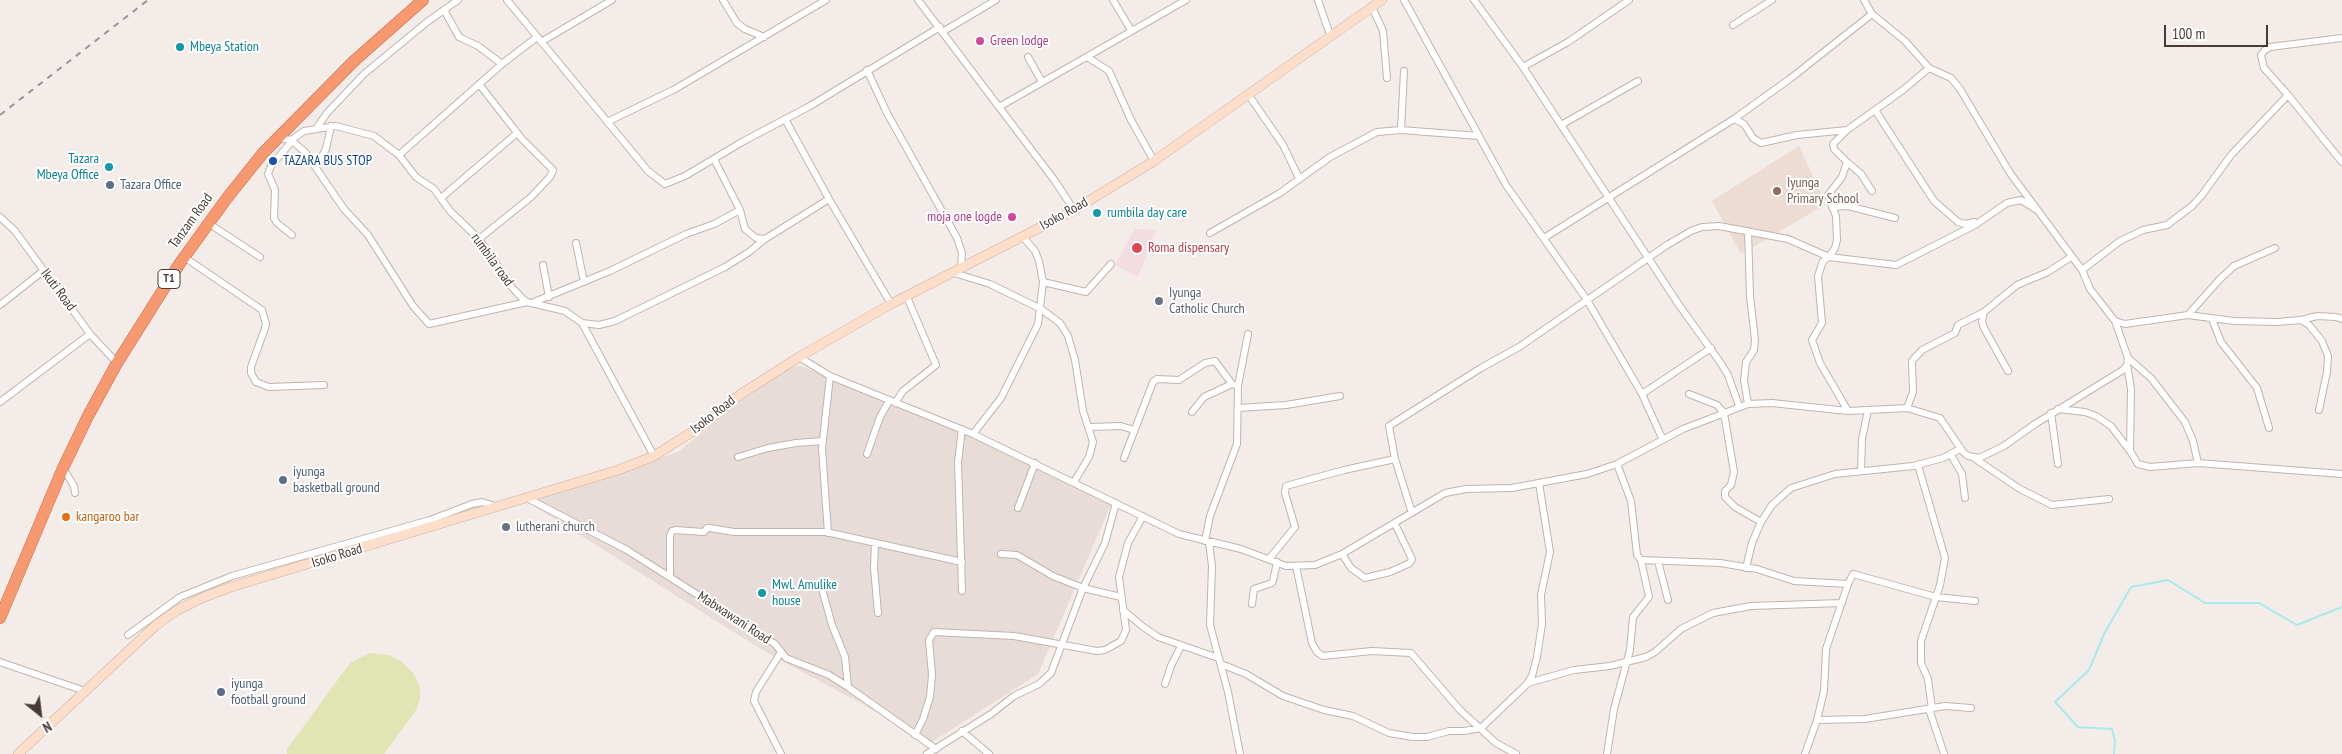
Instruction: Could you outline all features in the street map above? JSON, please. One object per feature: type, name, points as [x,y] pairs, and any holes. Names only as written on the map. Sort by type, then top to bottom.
[{"type":"highway","name":"Tanzam Road","points":[[0,618],[63,468],[117,363],[184,257],[263,153],[354,61],[423,0]]},
{"type":"street","points":[[316,128],[327,112],[364,74],[458,0]]},
{"type":"street","points":[[507,0],[648,171],[661,182],[671,183],[786,119],[867,70],[996,0]]},
{"type":"street","points":[[399,155],[502,64],[539,40],[612,0]]},
{"type":"street","points":[[723,0],[737,23],[745,29],[764,37]]},
{"type":"street","points":[[607,122],[675,90],[826,0]]},
{"type":"street","points":[[918,0],[942,29],[1055,181],[1074,210]]},
{"type":"street","points":[[1113,0],[1131,30]]},
{"type":"street","points":[[999,107],[1186,0]]},
{"type":"street","points":[[1318,0],[1330,35]]},
{"type":"street","name":"Isoko Road","points":[[18,754],[165,618],[202,598],[231,587],[618,470],[654,456],[700,427],[741,394],[799,357],[892,304],[1074,210],[1154,161],[1213,122],[1248,94],[1382,0]]},
{"type":"street","points":[[1404,0],[1514,197],[1587,300],[1642,394],[1662,438]]},
{"type":"street","points":[[1474,0],[1523,66],[1679,305],[1711,348],[1728,375],[1739,406]]},
{"type":"street","points":[[1523,66],[1568,42],[1629,0]]},
{"type":"street","points":[[1733,25],[1772,0]]},
{"type":"street","points":[[1864,0],[1872,14],[1901,37],[1929,68],[1951,78],[1960,89],[1990,143],[2082,270],[2090,290],[2115,321],[2128,361],[2131,389],[2130,451]]},
{"type":"street","points":[[1372,7],[1383,31],[1387,78]]},
{"type":"street","points":[[444,10],[458,37],[478,46],[502,64]]},
{"type":"street","points":[[1544,238],[1734,119],[1872,14]]},
{"type":"street","points":[[2342,38],[2270,47],[2261,55],[2262,64],[2342,162]]},
{"type":"street","points":[[1028,57],[1042,82]]},
{"type":"street","points":[[1087,57],[1108,71],[1131,120],[1154,161]]},
{"type":"street","points":[[1872,191],[1861,174],[1834,149],[1833,144],[1847,130],[1929,68]]},
{"type":"street","points":[[867,70],[887,113],[956,238],[962,253],[958,271],[990,284],[1040,309],[1060,323],[1068,336],[1075,360],[1082,411],[1089,427],[1092,447],[1074,482]]},
{"type":"street","points":[[1401,130],[1404,71]]},
{"type":"street","points":[[1561,125],[1638,81]]},
{"type":"street","points":[[479,84],[517,133],[553,170],[531,197],[479,240]]},
{"type":"street","points":[[1248,94],[1283,145],[1299,178]]},
{"type":"street","points":[[2082,270],[2120,241],[2143,230],[2167,225],[2192,206],[2231,155],[2288,95]]},
{"type":"street","points":[[1875,110],[1900,152],[1940,207],[1961,223],[1980,220]]},
{"type":"street","points":[[786,119],[829,199],[892,304]]},
{"type":"street","points":[[1734,119],[1744,124],[1754,138],[1761,143],[1797,135],[1847,130]]},
{"type":"street","points":[[316,167],[326,149],[331,126]]},
{"type":"street","name":"rumbila road","points":[[292,140],[304,131],[331,126],[342,126],[374,136],[399,155],[416,177],[434,189],[450,211],[479,240],[498,266],[508,285],[530,302],[565,311],[582,322],[599,325],[616,321],[725,268],[750,252],[765,239],[829,199]]},
{"type":"street","points":[[1210,233],[1280,193],[1330,157],[1363,138],[1388,130],[1479,136]]},
{"type":"street","points":[[441,198],[517,133]]},
{"type":"street","points":[[278,138],[292,140],[301,148],[344,209],[368,235],[412,306],[429,324],[549,297],[687,234],[714,224],[740,210]]},
{"type":"street","points":[[292,140],[271,166],[268,174],[275,190],[274,218],[277,224],[292,235]]},
{"type":"street","points":[[714,159],[740,210],[747,232],[756,238],[765,239]]},
{"type":"street","points":[[1847,162],[1842,177],[1828,195],[1836,216],[1837,240],[1835,248],[1829,257],[1823,261],[1818,276],[1822,323],[1812,340],[1820,364],[1848,411]]},
{"type":"street","points":[[1412,513],[1395,459],[1388,427],[1390,425],[1474,372],[1519,347],[1667,245],[1702,227],[1719,226],[1788,239],[1829,257],[1858,262],[1901,264],[1980,220],[1999,207],[2015,200],[2021,200],[2037,210]]},
{"type":"street","points":[[1832,207],[1848,206],[1895,218]]},
{"type":"street","name":"Ikuti Road","points":[[0,217],[14,231],[90,334],[117,363]]},
{"type":"street","points":[[208,223],[260,257]]},
{"type":"street","points":[[1748,232],[1750,296],[1755,330],[1754,350],[1746,362],[1744,380],[1748,404]]},
{"type":"street","points":[[973,434],[989,415],[1007,387],[1038,324],[1043,282],[1035,251],[1023,237]]},
{"type":"street","points":[[576,243],[584,282]]},
{"type":"street","points":[[2188,315],[2234,266],[2275,248]]},
{"type":"street","points":[[184,257],[262,310],[266,324],[251,367],[251,373],[256,382],[269,387],[324,385]]},
{"type":"street","points":[[1907,408],[1913,392],[1912,365],[1915,356],[1930,344],[1955,333],[1962,322],[1984,312],[2017,285],[2048,272],[2071,257]]},
{"type":"street","points":[[1043,282],[1086,292],[1111,264]]},
{"type":"street","points":[[543,265],[549,297]]},
{"type":"street","points":[[0,304],[43,271]]},
{"type":"street","points":[[867,454],[880,417],[903,391],[936,365],[907,297]]},
{"type":"street","points":[[1984,312],[1982,322],[1984,328],[2008,371]]},
{"type":"street","points":[[2115,321],[2125,324],[2188,315],[2212,319],[2262,322],[2301,320],[2317,316],[2336,317],[2342,320]]},
{"type":"street","points":[[2212,319],[2221,342],[2257,388],[2270,428]]},
{"type":"street","points":[[2301,320],[2314,330],[2322,341],[2328,356],[2327,372],[2319,410]]},
{"type":"street","points":[[582,322],[654,456]]},
{"type":"street","points":[[0,402],[90,334]]},
{"type":"street","points":[[1240,754],[1210,617],[1212,566],[1207,542],[1210,516],[1237,444],[1238,408],[1235,385],[1248,334]]},
{"type":"street","points":[[1642,394],[1711,348]]},
{"type":"street","points":[[799,357],[830,376],[962,429],[1179,534],[1269,559],[1286,566],[1315,565],[1342,554],[1395,524],[1438,496],[1455,490],[1512,488],[1587,474],[1617,464],[1662,438],[1748,404],[1772,403],[1848,411],[1907,408],[1940,418],[1960,449],[2020,489],[2052,505],[2109,499]]},
{"type":"street","points":[[1124,458],[1153,382],[1156,379],[1179,380],[1206,363],[1215,361],[1235,385]]},
{"type":"street","points":[[1973,458],[1982,457],[2004,446],[2058,409],[2117,375],[2128,361]]},
{"type":"street","points":[[2128,361],[2151,378],[2184,422],[2193,441],[2198,463]]},
{"type":"street","points":[[828,533],[822,473],[823,441],[830,376]]},
{"type":"street","points":[[1192,412],[1204,397],[1235,385]]},
{"type":"street","points":[[1689,394],[1717,405],[1724,413],[1734,472],[1731,485],[1725,491],[1725,497],[1735,507],[1761,522]]},
{"type":"street","points":[[1238,408],[1286,405],[1340,396]]},
{"type":"street","points":[[2058,409],[2085,412],[2096,416],[2112,426],[2136,462],[2145,467],[2198,463],[2342,474]]},
{"type":"street","points":[[1861,471],[1862,439],[1868,410]]},
{"type":"street","points":[[2051,414],[2058,464]]},
{"type":"street","points":[[1089,427],[1121,426],[1134,430]]},
{"type":"street","points":[[962,429],[958,462],[962,591]]},
{"type":"street","points":[[738,457],[777,446],[823,441]]},
{"type":"street","points":[[1746,568],[1752,543],[1761,522],[1772,506],[1791,488],[1835,474],[1918,465],[1960,449]]},
{"type":"street","points":[[1951,454],[1962,474],[1965,498]]},
{"type":"street","points":[[1269,559],[1295,527],[1285,492],[1286,486],[1344,470],[1395,459]]},
{"type":"street","points":[[1018,508],[1035,463]]},
{"type":"street","points":[[1607,754],[1614,709],[1627,661],[1633,616],[1648,597],[1641,560],[1637,555],[1631,501],[1617,464]]},
{"type":"street","points":[[1918,465],[1945,558],[1944,572],[1922,633],[1920,649],[1921,663],[1928,679],[1931,709],[1944,754]]},
{"type":"street","points":[[63,468],[74,486],[75,493]]},
{"type":"street","points":[[1123,610],[1151,633],[1219,661],[1246,674],[1283,696],[1324,710],[1353,716],[1389,733],[1427,737],[1448,731],[1464,732],[1481,728],[1528,683],[1532,676],[1540,642],[1541,595],[1549,557],[1538,483]]},
{"type":"street","name":"Mabwawani Road","points":[[525,498],[608,539],[774,644],[792,661],[829,675],[848,687],[936,749]]},
{"type":"street","points":[[128,635],[180,597],[232,576],[430,520],[472,504],[482,502],[495,506]]},
{"type":"street","points":[[927,754],[991,714],[1014,696],[1047,678],[1051,673],[1083,588],[1105,543],[1116,503]]},
{"type":"street","points":[[915,735],[924,719],[930,697],[932,675],[929,640],[933,632],[1014,636],[1049,643],[1062,643],[1097,651],[1115,646],[1125,635],[1119,577],[1128,543],[1142,516]]},
{"type":"street","points":[[1342,554],[1351,568],[1365,578],[1390,572],[1410,563],[1412,559],[1395,524]]},
{"type":"street","points":[[670,577],[670,536],[672,531],[704,532],[707,528],[734,532],[828,533],[962,562]]},
{"type":"street","points":[[875,543],[874,568],[878,613]]},
{"type":"street","points":[[1001,554],[1017,556],[1053,576],[1083,588],[1120,597]]},
{"type":"street","points":[[1641,560],[1708,562],[1764,571],[1794,581],[1848,584]]},
{"type":"street","points":[[1252,604],[1254,590],[1272,583],[1277,562]]},
{"type":"street","points":[[1658,562],[1668,600]]},
{"type":"street","points":[[1296,566],[1312,643],[1317,652],[1324,656],[1372,651],[1411,653],[1460,710],[1496,743],[1516,754]]},
{"type":"street","points":[[1805,754],[1818,720],[1825,685],[1826,649],[1853,574],[1936,597],[1975,601]]},
{"type":"street","points":[[822,589],[832,625],[845,657],[848,687]]},
{"type":"street","points":[[1528,683],[1574,670],[1610,666],[1655,652],[1681,629],[1713,613],[1751,606],[1842,603]]},
{"type":"street","points":[[1165,684],[1181,646]]},
{"type":"street","points":[[781,652],[756,692],[754,701],[781,754]]},
{"type":"street","points":[[0,662],[85,692]]},
{"type":"street","points":[[1818,720],[1865,719],[1945,706],[1971,708]]},
{"type":"street","points":[[962,731],[989,754]]},
{"type":"shaded area","points":[[1799,146],[1826,204],[1741,254],[1712,201]]},
{"type":"shaded area","name":"Roma dispensary","points":[[1135,229],[1156,230],[1138,277],[1115,265]]},
{"type":"shaded area","points":[[801,366],[965,434],[1112,502],[1038,674],[932,742],[764,651],[526,501],[678,452],[783,367]]},
{"type":"green space","points":[[370,653],[388,655],[402,662],[414,674],[420,688],[420,698],[416,710],[384,754],[287,754],[287,749],[350,663]]},
{"type":"waterway","points":[[2114,754],[2115,741],[2112,729],[2078,727],[2055,702],[2089,670],[2104,634],[2131,587],[2168,580],[2205,603],[2259,603],[2297,625],[2342,607]]},
{"type":"railway","points":[[0,115],[148,0]]},
{"type":"place","name":"Green lodge","points":[[980,41]]},
{"type":"place","name":"Mbeya Station","points":[[180,47]]},
{"type":"place","name":"TAZARA BUS STOP","points":[[273,161]]},
{"type":"place","name":"Tazara Mbeya Office","points":[[109,167]]},
{"type":"place","name":"Tazara Office","points":[[110,185]]},
{"type":"place","name":"Iyunga Primary School","points":[[1777,191]]},
{"type":"place","name":"rumbila day care","points":[[1097,213]]},
{"type":"place","name":"moja one logde","points":[[1012,217]]},
{"type":"place","name":"Roma dispensary","points":[[1137,248]]},
{"type":"place","name":"Iyunga Catholic Church","points":[[1159,301]]},
{"type":"place","name":"iyunga basketball ground","points":[[283,480]]},
{"type":"place","name":"kangaroo bar","points":[[66,517]]},
{"type":"place","name":"lutherani church","points":[[506,527]]},
{"type":"place","name":"Mwl. Amulike house","points":[[762,593]]},
{"type":"place","name":"iyunga football ground","points":[[221,692]]}]
